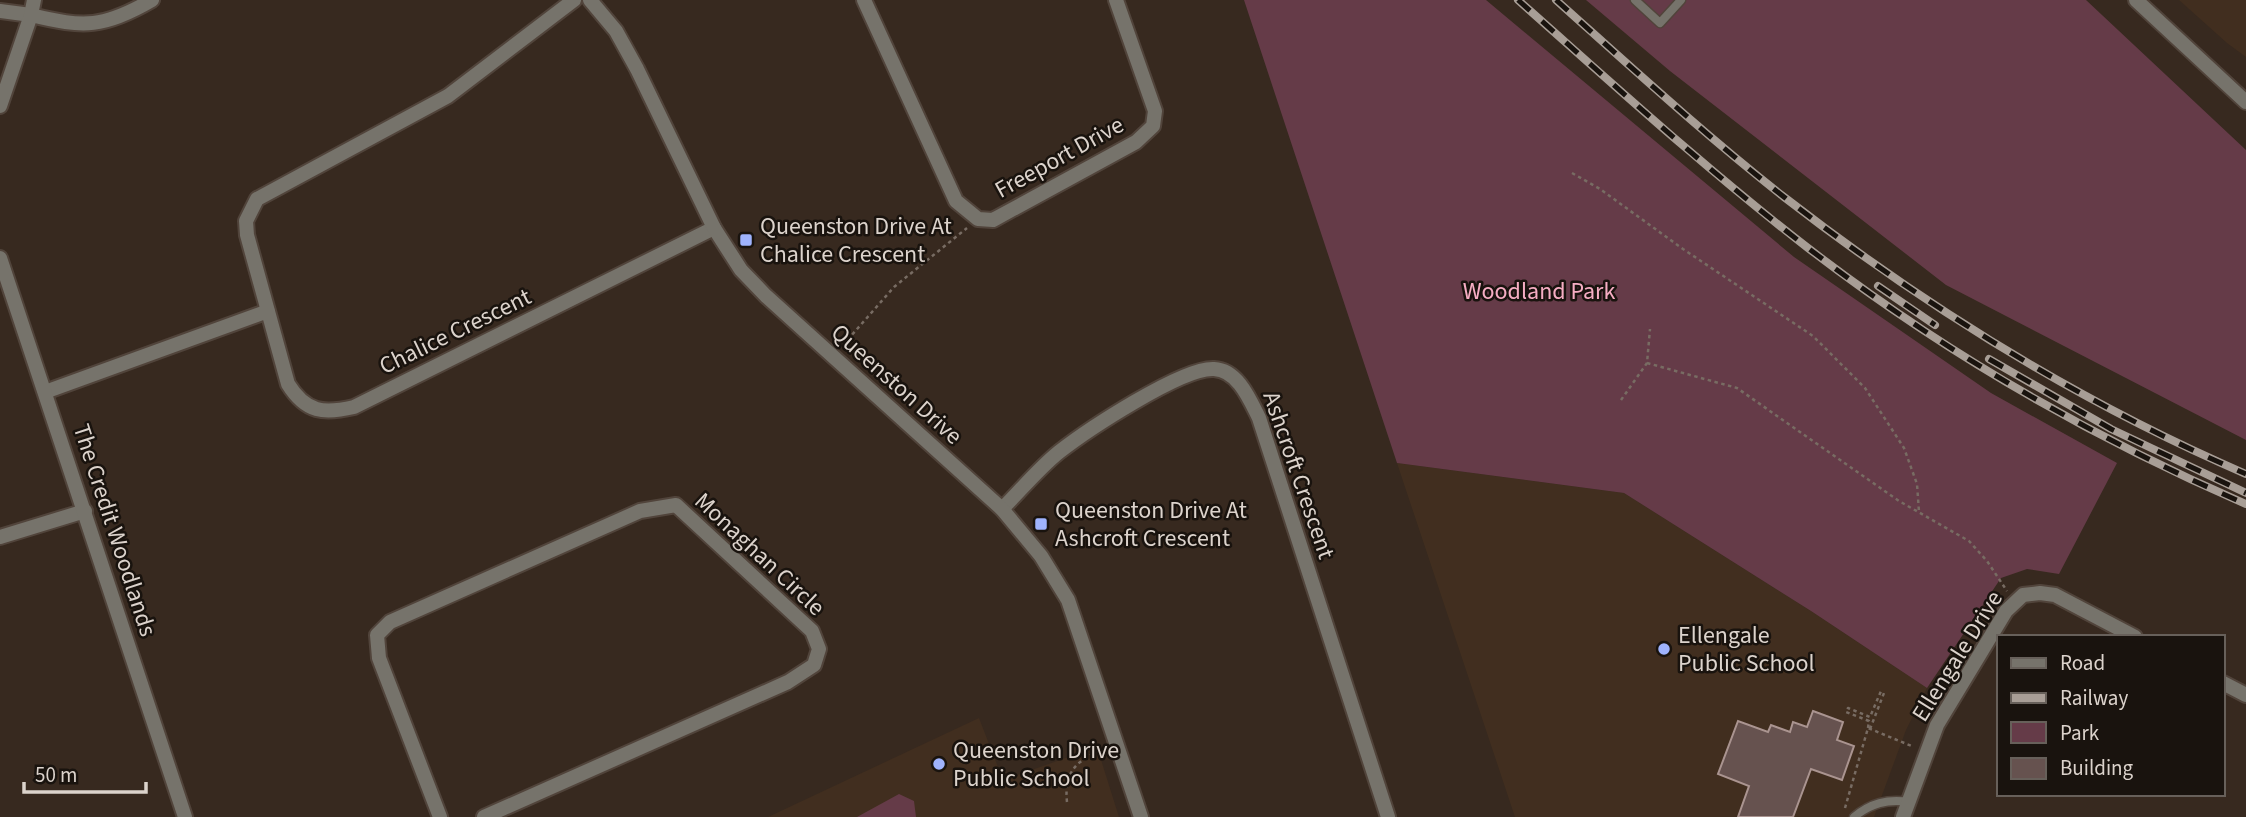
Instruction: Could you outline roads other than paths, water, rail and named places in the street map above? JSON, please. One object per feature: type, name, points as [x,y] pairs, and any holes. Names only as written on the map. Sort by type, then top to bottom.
[{"type":"street","points":[[0,106],[34,0]]},
{"type":"street","points":[[0,11],[72,25],[102,23],[127,15],[152,0]]},
{"type":"street","name":"Chalice Crescent","points":[[574,0],[448,96],[257,199],[246,221],[247,235],[289,384],[296,397],[319,411],[354,407],[714,228]]},
{"type":"street","name":"Queenston Drive","points":[[590,0],[616,31],[714,228],[741,270],[766,296],[1002,509],[1041,556],[1068,600],[1141,817]]},
{"type":"street","name":"Freeport Drive","points":[[864,0],[956,201],[978,219],[993,220],[1136,142],[1153,126],[1155,110],[1116,0]]},
{"type":"street","points":[[2136,0],[2246,102]]},
{"type":"street","name":"The Credit Woodlands","points":[[0,257],[185,817]]},
{"type":"street","points":[[45,392],[268,311]]},
{"type":"street","name":"Ashcroft Crescent","points":[[1002,509],[1058,453],[1174,380],[1195,372],[1216,369],[1243,385],[1259,418],[1388,817]]},
{"type":"street","name":"Monaghan Circle","points":[[439,817],[379,658],[377,635],[390,622],[640,511],[676,505],[812,631],[819,649],[814,665],[788,682],[484,817]]},
{"type":"street","points":[[0,537],[85,511]]},
{"type":"street","name":"Ellengale Drive","points":[[1903,817],[1937,725],[2006,611],[2023,595],[2056,595],[2131,635]]},
{"type":"street","points":[[2225,684],[2246,695]]},
{"type":"lane","points":[[1635,0],[1660,23],[1681,0]]},
{"type":"lane","points":[[1854,817],[1868,806],[1889,800],[1909,802]]},
{"type":"railway","points":[[1518,0],[1733,188],[1859,286],[2019,390],[2131,450],[2246,504]]},
{"type":"railway","points":[[1556,0],[1668,100],[1784,197],[1893,277],[2006,350],[2065,384],[2124,416],[2246,474]]},
{"type":"railway","points":[[1878,286],[1935,325]]},
{"type":"railway","points":[[1989,359],[2111,429],[2246,493]]},
{"type":"place","name":"Queenston Drive At Chalice Crescent","points":[[746,240]]},
{"type":"place","name":"Queenston Drive At Ashcroft Crescent","points":[[1041,524]]},
{"type":"place","name":"Ellengale Public School","points":[[1664,649]]},
{"type":"place","name":"Queenston Drive Public School","points":[[939,764]]},
{"type":"park label","name":"Woodland Park","points":[[1539,291]]}]
